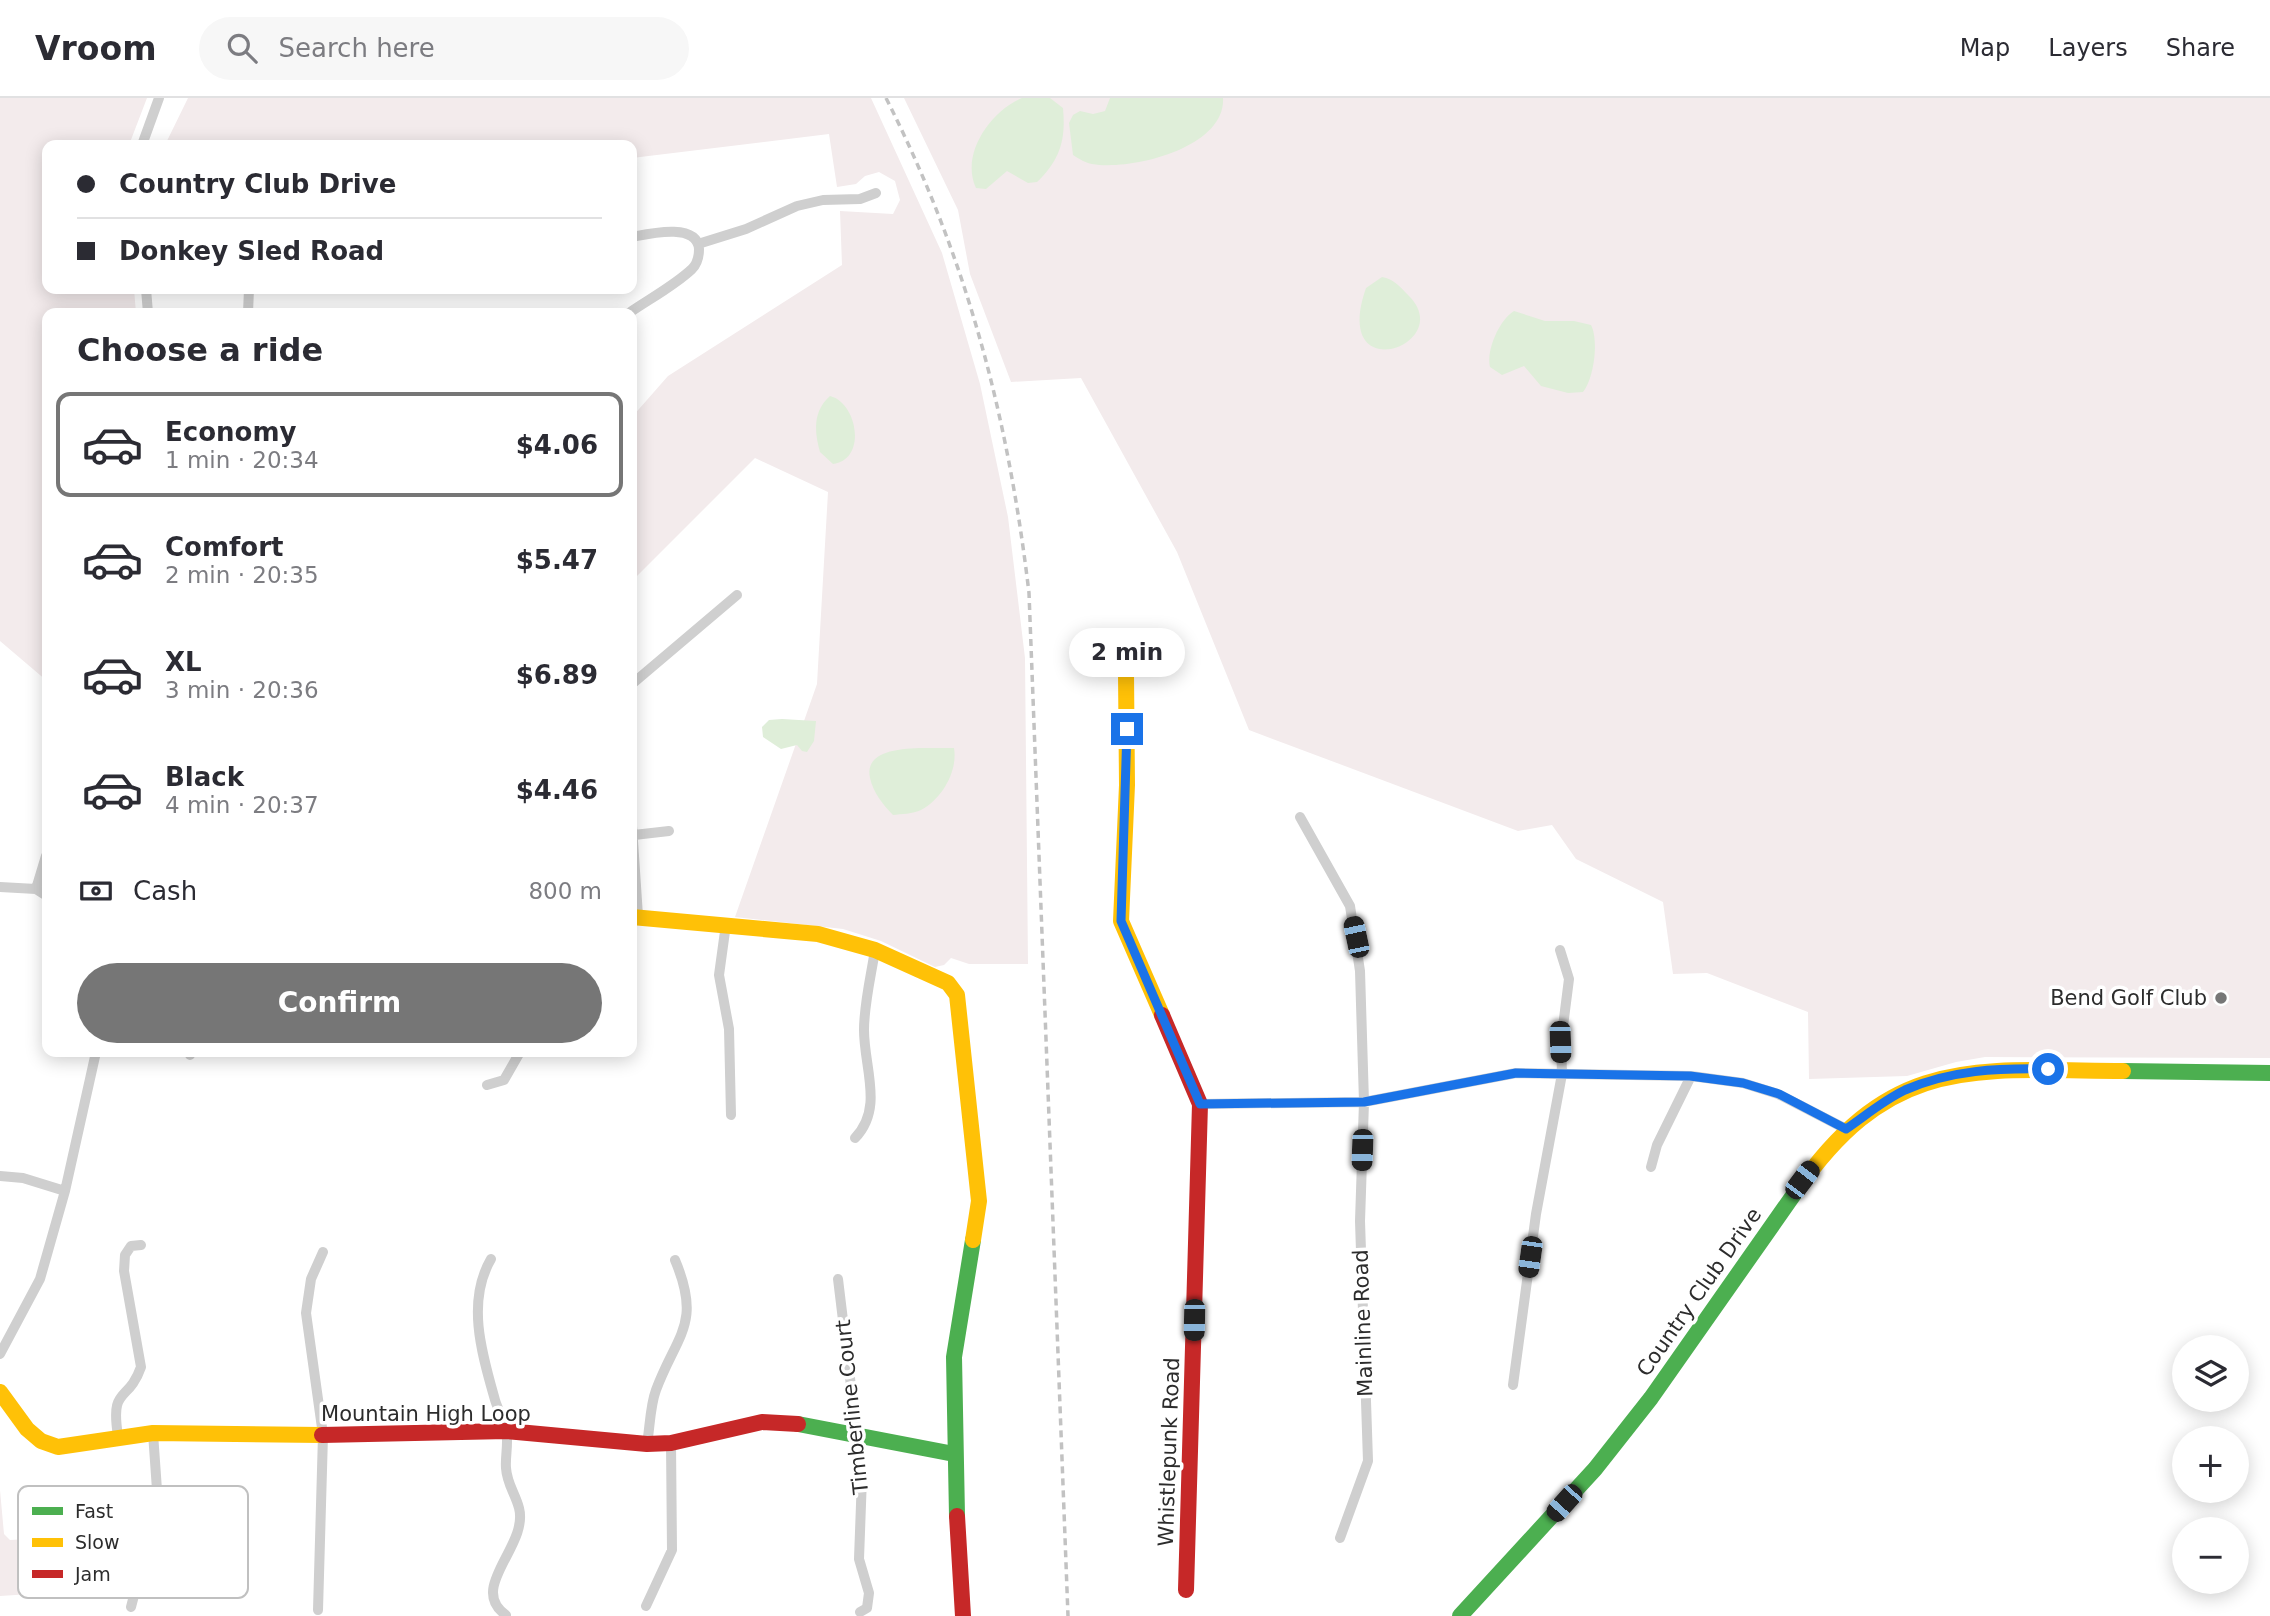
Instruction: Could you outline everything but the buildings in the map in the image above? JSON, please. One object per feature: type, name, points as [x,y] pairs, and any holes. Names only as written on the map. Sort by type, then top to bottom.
[{"type":"street","points":[[144,140],[159,98]]},
{"type":"street","points":[[698,244],[746,229],[796,206],[823,200],[860,199],[876,192]]},
{"type":"street","points":[[636,308],[693,268],[699,253],[698,244],[693,237],[682,233],[666,232],[637,236]]},
{"type":"street","points":[[637,680],[737,595]]},
{"type":"street","points":[[1126,673],[1127,785],[1121,921],[1200,1104],[1364,1102],[1516,1073],[1690,1076],[1743,1083],[1779,1094],[1846,1129]]},
{"type":"street","name":"Mainline Road","points":[[1300,817],[1350,906],[1360,971],[1364,1102],[1360,1222],[1368,1461],[1340,1538]]},
{"type":"street","points":[[637,830],[669,831]]},
{"type":"street","points":[[36,889],[42,869]]},
{"type":"street","points":[[0,887],[36,889],[42,893]]},
{"type":"street","points":[[637,916],[818,934],[875,950],[948,983],[957,995],[979,1202],[954,1357],[954,1454],[964,1616]]},
{"type":"street","points":[[726,924],[719,975],[729,1029],[732,1115]]},
{"type":"street","points":[[855,1138],[868,1125],[871,1103],[864,1029],[875,950]]},
{"type":"street","points":[[1513,1385],[1536,1214],[1562,1074],[1560,1042],[1569,979],[1560,950]]},
{"type":"street","points":[[0,1354],[40,1279],[65,1191],[95,1057]]},
{"type":"street","points":[[487,1085],[504,1080],[517,1057]]},
{"type":"street","name":"Country Club Drive","points":[[1460,1616],[1603,1459],[1651,1398],[1802,1180],[1846,1129],[1902,1091],[1939,1078],[1980,1070],[2270,1073]]},
{"type":"street","points":[[1651,1167],[1657,1145],[1690,1076]]},
{"type":"street","name":"Whistlepunk Road","points":[[1186,1590],[1200,1104]]},
{"type":"street","points":[[0,1176],[23,1178],[65,1191]]},
{"type":"street","points":[[118,1436],[114,1412],[117,1398],[137,1379],[141,1367],[124,1271],[125,1255],[131,1246],[141,1245]]},
{"type":"street","points":[[318,1610],[323,1435],[306,1313],[311,1279],[323,1252]]},
{"type":"street","points":[[491,1259],[477,1292],[476,1314],[495,1399],[507,1431],[507,1478],[519,1507],[521,1530],[494,1580],[493,1595],[498,1609],[506,1615]]},
{"type":"street","points":[[647,1444],[655,1391],[681,1340],[688,1315],[685,1284],[675,1260]]},
{"type":"street","name":"Timberline Court","points":[[838,1279],[862,1477],[859,1559],[869,1593],[867,1608],[860,1612]]},
{"type":"street","name":"Mountain High Loop","points":[[0,1392],[27,1429],[58,1447],[118,1436],[153,1433],[323,1435],[507,1431],[647,1444],[671,1443],[762,1422],[781,1421],[954,1454]]},
{"type":"street","points":[[153,1433],[157,1486]]},
{"type":"street","points":[[646,1606],[672,1550],[671,1443]]},
{"type":"street","points":[[131,1607],[133,1598]]},
{"type":"shaded area","points":[[0,98],[147,98],[131,140],[42,140],[42,294],[134,294],[136,308],[42,308],[42,677],[0,641]]},
{"type":"shaded area","points":[[188,98],[871,98],[942,253],[980,384],[1008,517],[1025,658],[1028,964],[969,964],[951,958],[944,965],[935,967],[881,941],[843,929],[735,917],[817,684],[828,492],[755,458],[637,576],[637,411],[668,376],[842,265],[840,211],[893,214],[900,200],[895,181],[879,172],[865,176],[856,184],[837,187],[829,134],[637,157],[637,140],[167,140]]},
{"type":"shaded area","points":[[904,98],[2270,98],[2270,1058],[1985,1057],[1907,1076],[1809,1079],[1808,1012],[1707,973],[1673,974],[1663,902],[1576,859],[1552,825],[1518,831],[1249,730],[1177,552],[1081,378],[1011,382],[970,274],[958,210]]},
{"type":"shaded area","points":[[1022,98],[1050,98],[1063,108],[1062,140],[1056,157],[1037,182],[1028,183],[1007,171],[986,189],[976,188],[972,161],[981,135],[999,113]]},
{"type":"shaded area","points":[[1110,98],[1223,98],[1220,115],[1209,130],[1193,143],[1173,152],[1129,164],[1087,163],[1073,155],[1069,123],[1073,115],[1080,111],[1093,114],[1105,111]]},
{"type":"shaded area","points":[[1382,277],[1399,286],[1419,313],[1418,329],[1408,341],[1393,348],[1377,348],[1365,339],[1360,320],[1366,288]]},
{"type":"shaded area","points":[[1514,311],[1545,321],[1574,321],[1591,325],[1595,340],[1594,359],[1590,378],[1583,392],[1568,393],[1541,386],[1524,366],[1502,375],[1490,367],[1490,353],[1495,336],[1503,321]]},
{"type":"shaded area","points":[[830,396],[840,401],[847,409],[855,431],[851,453],[844,460],[833,464],[820,452],[816,429],[820,408]]},
{"type":"shaded area","points":[[769,720],[816,721],[814,741],[807,752],[797,745],[781,749],[763,737],[762,727]]},
{"type":"shaded area","points":[[915,748],[954,748],[951,775],[936,799],[918,811],[893,815],[871,783],[870,766],[876,758],[887,753]]},
{"type":"shaded area","points":[[0,1490],[4,1534],[10,1540],[18,1540],[18,1595],[0,1596]]},
{"type":"railway","points":[[886,98],[940,218],[980,339],[1009,463],[1029,593],[1068,1616]]},
{"type":"traffic: fast","points":[[2123,1071],[2270,1073]]},
{"type":"traffic: fast","points":[[1460,1616],[1595,1469],[1651,1398],[1797,1190]]},
{"type":"traffic: fast","points":[[957,1516],[954,1357],[973,1240]]},
{"type":"traffic: fast","points":[[798,1424],[954,1454]]},
{"type":"traffic: slow","points":[[1126,673],[1127,785],[1121,921],[1162,1015]]},
{"type":"traffic: slow","points":[[637,917],[818,934],[875,950],[948,983],[957,995],[979,1201],[973,1240]]},
{"type":"traffic: slow","points":[[1797,1190],[1832,1146],[1867,1114],[1903,1092],[1940,1079],[1979,1072],[2123,1071]]},
{"type":"traffic: slow","points":[[0,1392],[27,1429],[41,1441],[58,1447],[153,1433],[322,1435]]},
{"type":"traffic: jam","points":[[1162,1015],[1200,1104],[1186,1590]]},
{"type":"traffic: jam","points":[[322,1435],[507,1431],[647,1444],[671,1443],[762,1422],[798,1424]]},
{"type":"traffic: jam","points":[[957,1516],[963,1616]]},
{"type":"place","name":"Bend Golf Club","points":[[2221,998]]},
{"type":"route","points":[[1127,729],[1121,921],[1200,1104],[1364,1102],[1516,1073],[1690,1076],[1743,1083],[1779,1094],[1846,1129],[1902,1091],[1939,1078],[1980,1070],[2048,1069]]}]
